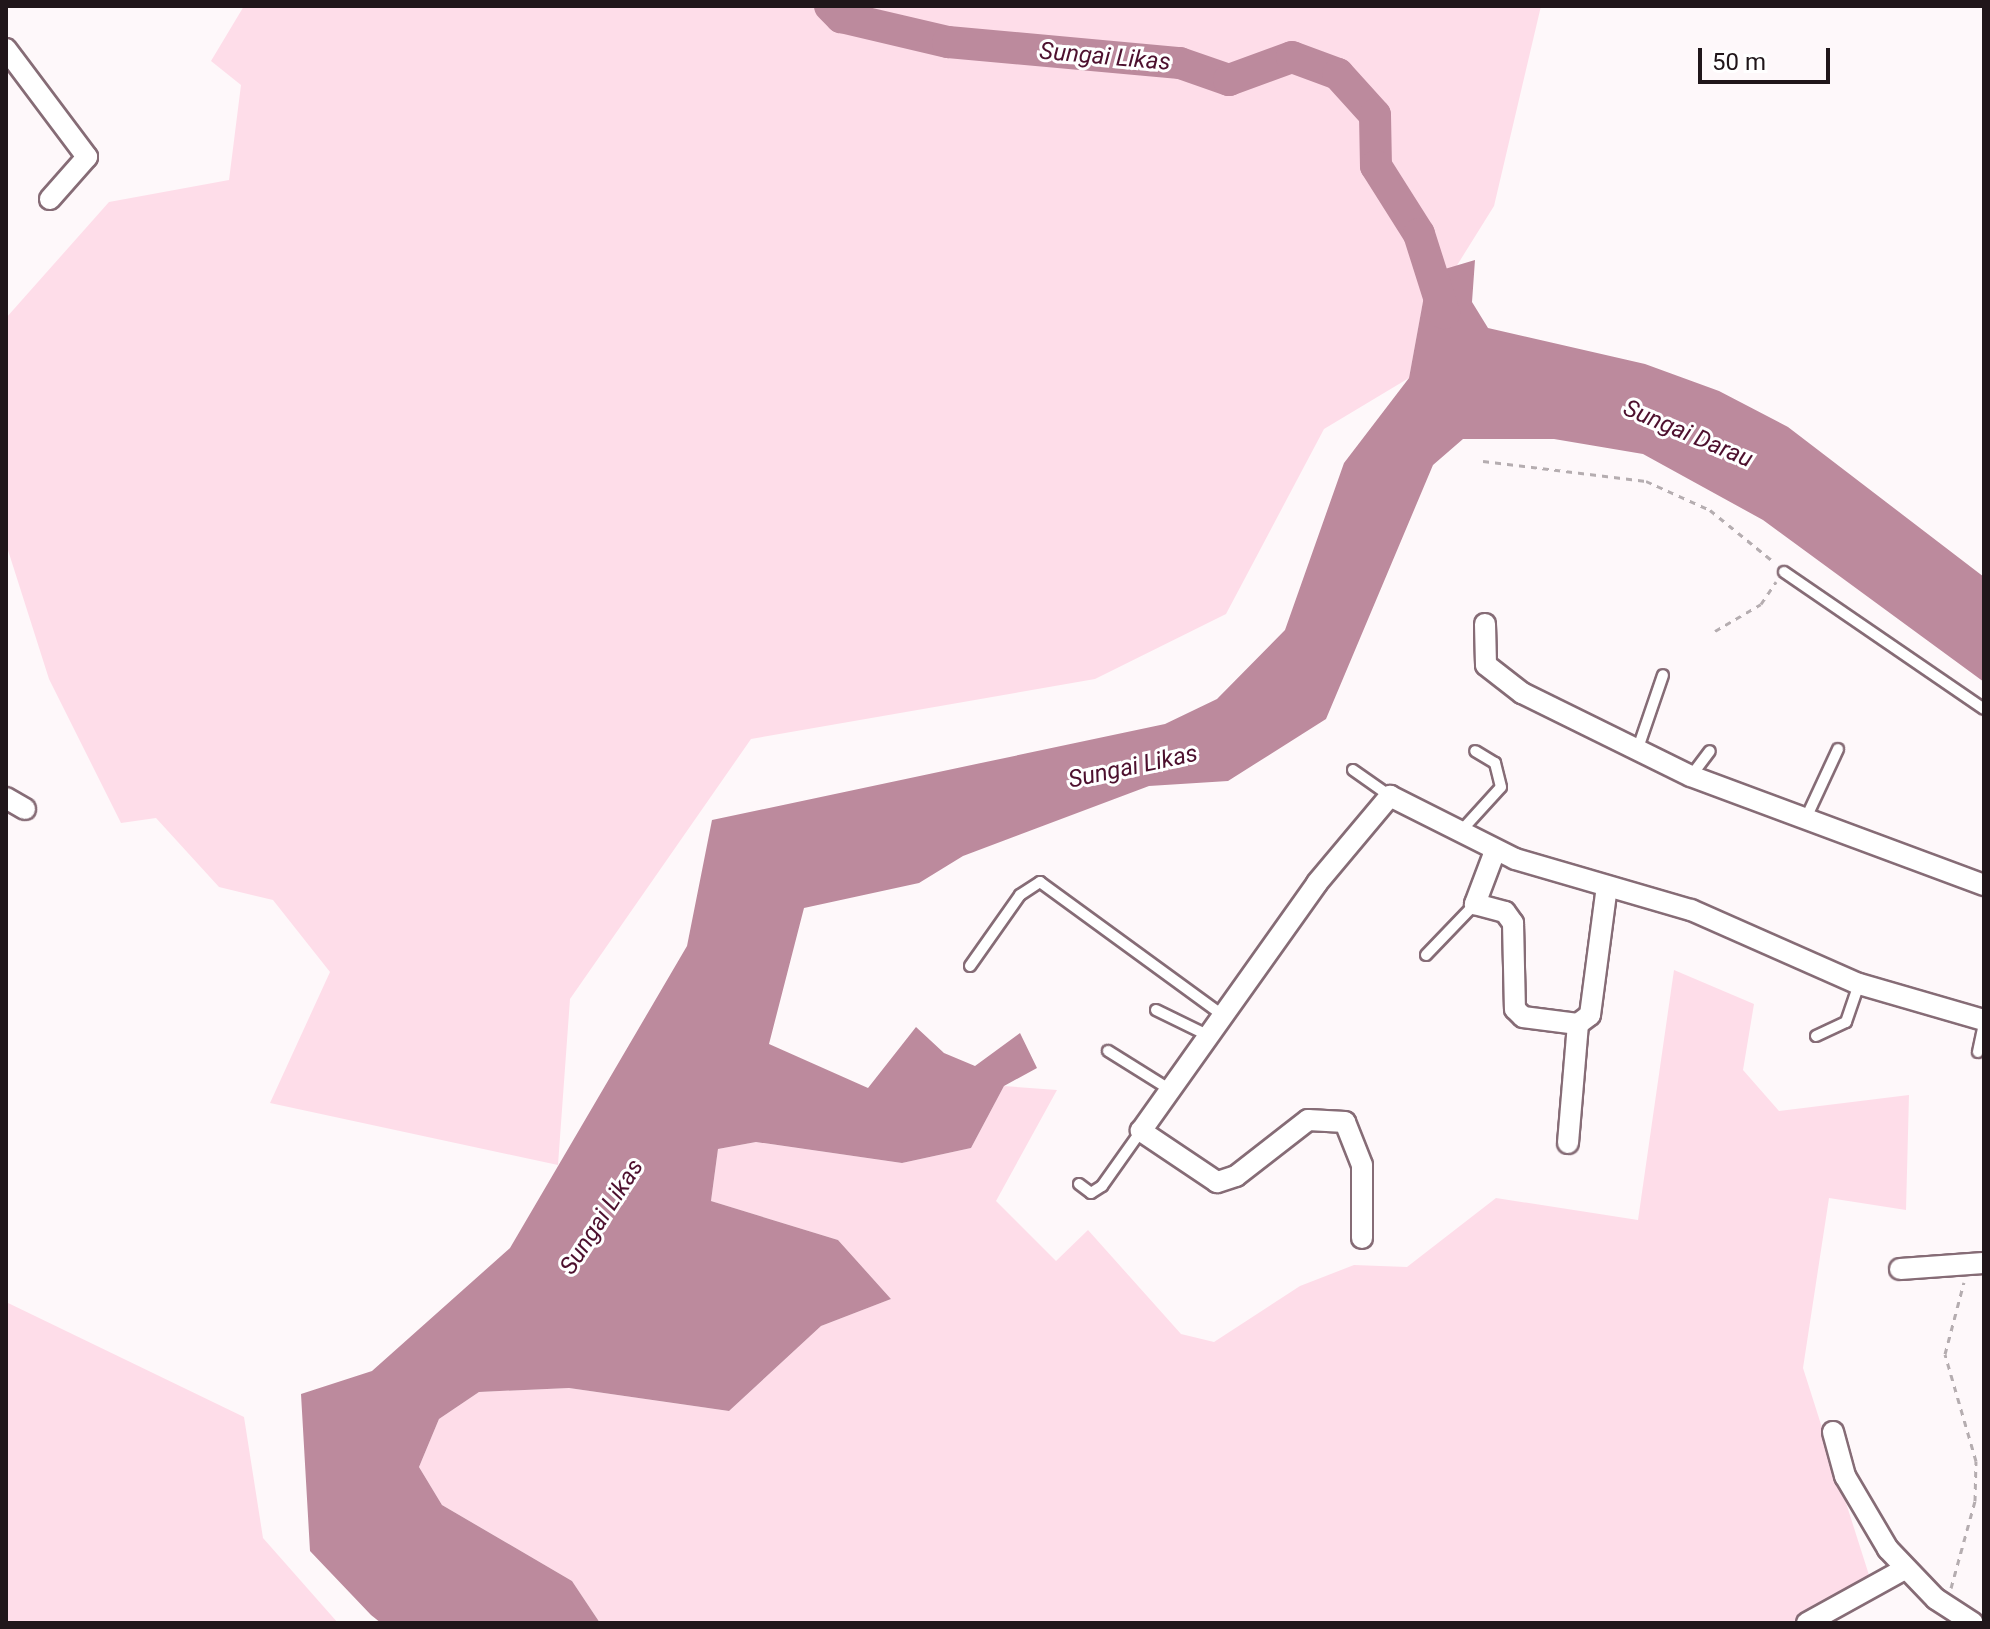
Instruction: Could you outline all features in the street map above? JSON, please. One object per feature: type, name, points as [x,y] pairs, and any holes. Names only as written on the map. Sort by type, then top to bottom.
[{"type":"street","points":[[6,49],[87,157],[50,199]]},
{"type":"street","points":[[1485,624],[1483,658],[1492,670],[1522,693],[1691,776],[1984,885]]},
{"type":"street","points":[[1362,1238],[1362,1165],[1345,1122],[1308,1120],[1236,1176],[1217,1182],[1141,1131],[1221,1014],[1390,796],[1495,851],[1691,910],[1859,984],[1984,1022]]},
{"type":"street","points":[[6,798],[25,809]]},
{"type":"street","points":[[1495,851],[1475,904],[1505,912],[1513,923],[1518,1014],[1578,1024]]},
{"type":"street","points":[[1568,1143],[1578,1024],[1593,1006],[1607,886]]},
{"type":"street","points":[[1900,1269],[1977,1266]]},
{"type":"street","points":[[1833,1432],[1845,1476],[1903,1570],[1958,1619]]},
{"type":"street","points":[[1807,1623],[1903,1570]]},
{"type":"lane","points":[[1784,572],[1984,709]]},
{"type":"lane","points":[[1637,751],[1663,675]]},
{"type":"lane","points":[[1806,818],[1838,749]]},
{"type":"lane","points":[[1461,831],[1501,787],[1495,763],[1475,751]]},
{"type":"lane","points":[[1691,776],[1710,751]]},
{"type":"lane","points":[[1353,770],[1390,796]]},
{"type":"lane","points":[[970,966],[1020,895],[1040,882],[1221,1014]]},
{"type":"lane","points":[[1426,955],[1475,904]]},
{"type":"lane","points":[[1816,1036],[1846,1022],[1859,984]]},
{"type":"lane","points":[[1156,1010],[1207,1035]]},
{"type":"lane","points":[[1978,1052],[1984,1022]]},
{"type":"lane","points":[[1108,1051],[1169,1089]]},
{"type":"lane","points":[[1079,1184],[1091,1193],[1102,1186],[1141,1131]]},
{"type":"path","points":[[1483,461],[1646,481],[1710,510],[1784,572],[1761,604],[1715,631]]},
{"type":"path","points":[[1958,1619],[1951,1586],[1975,1501],[1976,1461],[1945,1354],[1977,1266]]},
{"type":"shaded area","points":[[244,6],[1541,6],[1494,206],[1456,267],[1428,275],[1409,378],[1324,429],[1226,614],[1095,679],[751,739],[570,999],[558,1165],[270,1103],[330,972],[273,900],[219,887],[156,818],[121,823],[49,679],[6,544],[6,318],[109,202],[229,180],[241,85],[211,61]]},
{"type":"shaded area","points":[[1674,970],[1754,1004],[1743,1070],[1779,1111],[1909,1095],[1906,1210],[1829,1198],[1803,1368],[1869,1575],[1832,1607],[1835,1623],[600,1623],[572,1581],[442,1505],[419,1467],[439,1419],[479,1392],[569,1388],[729,1411],[821,1326],[891,1299],[838,1240],[711,1201],[718,1149],[756,1142],[902,1163],[971,1148],[1004,1086],[1057,1090],[996,1201],[1056,1261],[1088,1230],[1181,1334],[1214,1342],[1300,1286],[1354,1265],[1407,1267],[1496,1198],[1638,1220]]},
{"type":"shaded area","points":[[6,1302],[244,1417],[263,1538],[338,1623],[6,1623]]},
{"type":"water","name":"Sungai Darau","points":[[1475,260],[1472,302],[1488,328],[1645,364],[1719,391],[1788,427],[1984,577],[1984,682],[1763,520],[1643,454],[1554,439],[1463,439],[1433,465],[1326,719],[1228,781],[1149,786],[963,856],[919,883],[804,908],[769,1044],[868,1088],[916,1027],[944,1053],[975,1066],[1020,1033],[1037,1068],[1004,1086],[971,1148],[902,1163],[756,1142],[718,1149],[711,1201],[838,1240],[891,1299],[821,1326],[729,1411],[569,1388],[479,1392],[439,1419],[419,1467],[442,1505],[572,1581],[600,1623],[381,1623],[371,1615],[310,1551],[301,1394],[372,1371],[510,1248],[687,946],[712,820],[1165,724],[1217,699],[1285,630],[1344,463],[1409,378],[1428,274]]},
{"type":"waterway","name":"Sungai Likas","points":[[830,6],[841,17],[948,42],[1180,63],[1229,80],[1292,57],[1338,74],[1375,115],[1376,166],[1419,234],[1444,313]]}]
